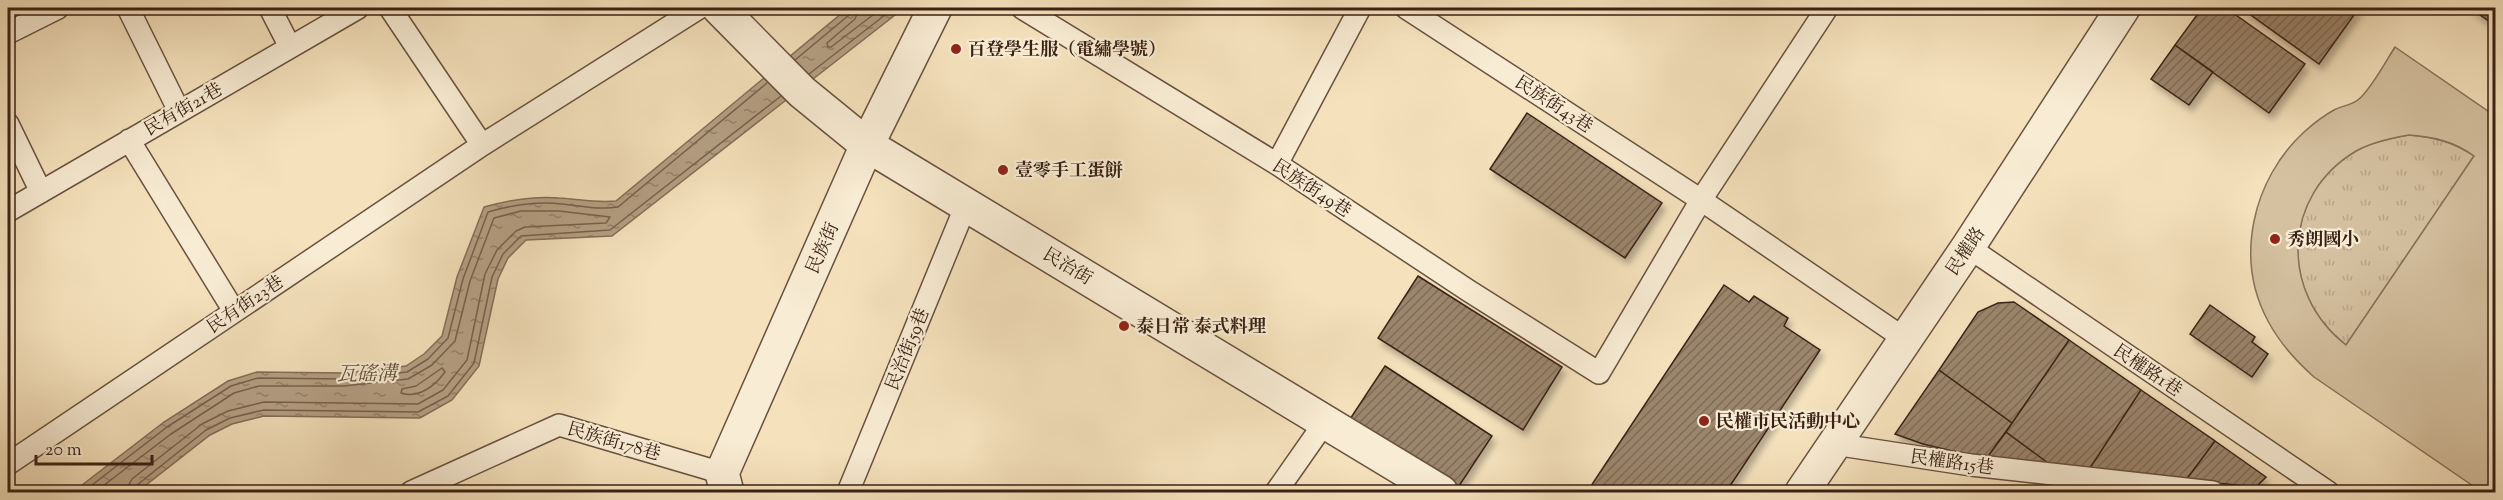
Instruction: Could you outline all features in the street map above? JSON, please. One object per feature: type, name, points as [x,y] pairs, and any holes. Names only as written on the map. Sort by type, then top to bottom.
[{"type":"street","name":"民治街","points":[[719,8],[802,92],[867,145],[1442,492]]},
{"type":"street","name":"民族街","points":[[725,483],[867,145],[934,8]]},
{"type":"street","name":"民權路","points":[[1802,492],[1968,247],[2123,8]]},
{"type":"lane","points":[[8,33],[58,8]]},
{"type":"lane","points":[[128,8],[179,111]]},
{"type":"lane","points":[[270,8],[290,47]]},
{"type":"lane","name":"民有街21巷","points":[[8,211],[358,8]]},
{"type":"lane","points":[[390,8],[482,145]]},
{"type":"lane","name":"民有街23巷","points":[[8,464],[482,145],[699,8]]},
{"type":"lane","name":"民族街49巷","points":[[1022,8],[1277,164],[1469,291],[1599,373],[1701,200]]},
{"type":"lane","points":[[1277,164],[1360,8]]},
{"type":"lane","name":"民族街43巷","points":[[1406,8],[1701,200],[1905,339]]},
{"type":"lane","points":[[1701,200],[1827,8]]},
{"type":"lane","points":[[8,124],[41,192]]},
{"type":"lane","points":[[129,141],[234,311]]},
{"type":"lane","name":"民治街59巷","points":[[848,492],[966,205]]},
{"type":"lane","name":"民權路1巷","points":[[1968,247],[2328,492]]},
{"type":"lane","points":[[1276,492],[1325,422]]},
{"type":"lane","name":"民族街178巷","points":[[414,492],[559,425],[725,483]]},
{"type":"lane","name":"民權路15巷","points":[[1834,444],[1971,465],[2213,492]]},
{"type":"green space","points":[[2395,47],[2495,116],[2495,492],[2482,492],[2314,377],[2294,358],[2268,321],[2258,297],[2252,272],[2251,246],[2254,220],[2261,196],[2272,172],[2286,151],[2307,129],[2330,112],[2354,103],[2364,94]],"holes":[[[2409,135],[2451,143],[2474,156],[2346,345],[2324,324],[2309,299],[2300,272],[2298,245],[2303,218],[2314,193],[2332,170],[2356,151],[2368,145]]]},
{"type":"green space","points":[[2409,135],[2443,141],[2474,156],[2346,345],[2324,324],[2309,299],[2300,272],[2298,245],[2302,218],[2313,193],[2331,170],[2362,148]]},
{"type":"water","name":"瓦磘溝","points":[[848,8],[904,8],[612,236],[526,240],[508,258],[498,279],[479,366],[452,400],[420,418],[264,416],[232,424],[210,435],[137,492],[73,492],[164,422],[228,381],[257,372],[344,373],[406,366],[424,354],[442,336],[457,277],[484,207],[530,198],[616,201]]},
{"type":"building","points":[[2202,8],[2226,8],[2305,64],[2269,113],[2175,45]]},
{"type":"building","points":[[2241,8],[2359,8],[2319,64]]},
{"type":"building","points":[[2470,8],[2496,8],[2496,26]]},
{"type":"building","points":[[2175,45],[2213,72],[2189,105],[2151,79]]},
{"type":"building","points":[[1527,113],[1662,203],[1625,258],[1490,169]]},
{"type":"building","points":[[1418,276],[1562,367],[1523,430],[1378,338]]},
{"type":"building","name":"民權市民活動中心","points":[[1724,285],[1749,302],[1754,296],[1788,318],[1784,326],[1820,350],[1726,492],[1587,492]]},
{"type":"building","points":[[2014,302],[2069,340],[2012,423],[1939,370],[1978,312],[1998,303]]},
{"type":"building","points":[[2210,305],[2255,337],[2252,342],[2268,354],[2252,377],[2190,334]]},
{"type":"building","points":[[2069,340],[2141,390],[2088,471],[2055,468],[2006,432]]},
{"type":"building","points":[[1385,366],[1492,436],[1455,492],[1348,422]]},
{"type":"building","points":[[1939,370],[2012,423],[1986,459],[1923,444],[1895,434]]},
{"type":"building","points":[[2141,390],[2215,441],[2186,480],[2088,471]]},
{"type":"building","points":[[2006,432],[2055,468],[1986,459]]},
{"type":"building","points":[[2215,441],[2266,477],[2256,487],[2186,480]]},
{"type":"place","name":"百登學生服（電繡學號）","points":[[956,49]]},
{"type":"place","name":"壹零手工蛋餅","points":[[1003,170]]},
{"type":"place","name":"秀朗國小","points":[[2275,239]]},
{"type":"place","name":"泰日常 泰式料理","points":[[1124,326]]},
{"type":"place","name":"民權市民活動中心","points":[[1704,421]]}]
